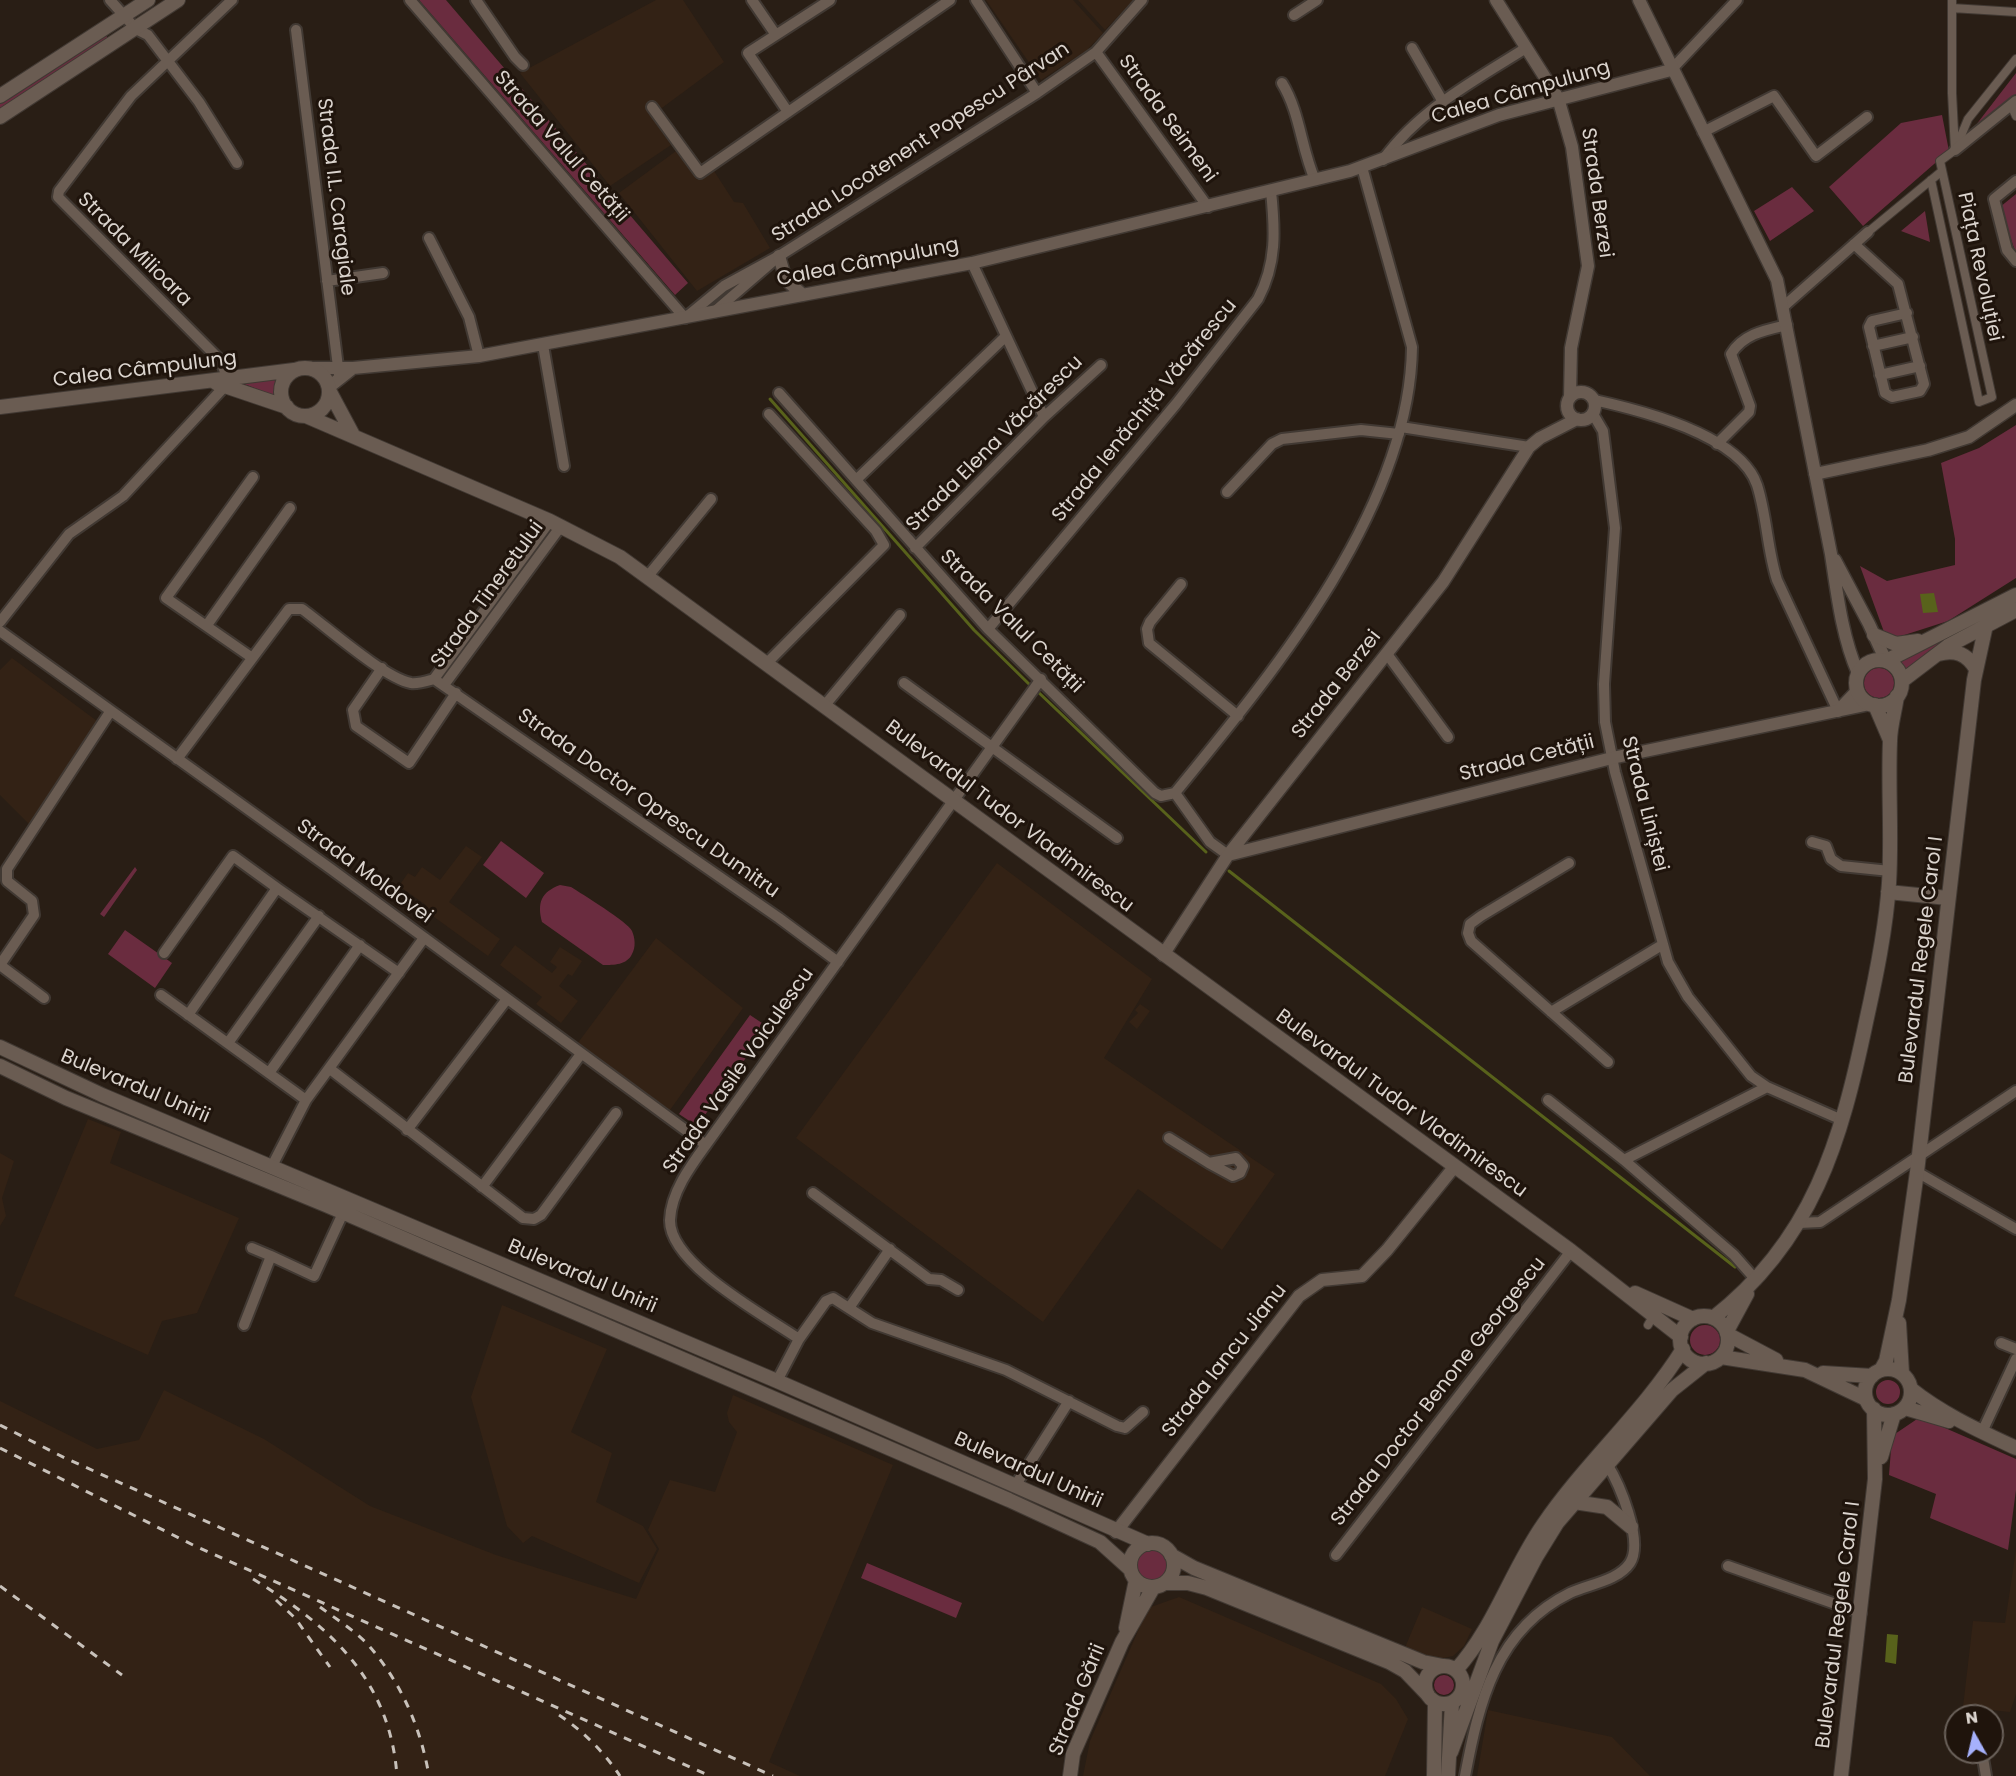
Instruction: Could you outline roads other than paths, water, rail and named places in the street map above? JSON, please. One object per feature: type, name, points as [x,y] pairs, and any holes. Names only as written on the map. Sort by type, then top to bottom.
[{"type":"main road","points":[[0,96],[148,0]]},
{"type":"main road","points":[[0,117],[178,0]]},
{"type":"main road","points":[[334,381],[322,409],[306,416],[295,414],[282,399],[285,379],[294,370],[310,368],[334,381],[353,435]]},
{"type":"main road","name":"Calea Câmpulung","points":[[0,407],[222,383],[294,370]]},
{"type":"main road","points":[[222,383],[287,407]]},
{"type":"main road","name":"Bulevardul Tudor Vladimirescu","points":[[306,416],[556,523],[603,547],[648,576],[1163,955],[1612,1282],[1656,1311],[1682,1343]]},
{"type":"main road","points":[[1890,740],[1873,705],[1857,691],[1858,673],[1869,662],[1886,661],[2016,595]]},
{"type":"main road","points":[[1721,1357],[1727,1346],[1727,1333],[1755,1281],[1799,1223],[1822,1177],[1842,1120],[1870,1006],[1888,892],[1890,740],[1897,696],[1902,681],[1931,657],[2016,610]]},
{"type":"main road","name":"Bulevardul Regele Carol I","points":[[1876,1373],[1886,1360],[1899,1300],[1918,1165],[1976,669],[1986,625]]},
{"type":"main road","points":[[1874,635],[1896,644],[1935,637]]},
{"type":"main road","points":[[1931,657],[1942,652],[1955,652],[1968,658],[1976,669]]},
{"type":"main road","points":[[1886,661],[1896,668],[1902,681]]},
{"type":"main road","points":[[1873,705],[1887,704],[1897,696]]},
{"type":"main road","points":[[1888,892],[1948,898]]},
{"type":"main road","name":"Bulevardul Unirii","points":[[0,1047],[102,1095],[777,1381],[1116,1532],[1148,1544]]},
{"type":"main road","name":"Bulevardul Unirii","points":[[0,1066],[97,1111],[266,1180],[771,1395],[1094,1538],[1111,1549],[1133,1575]]},
{"type":"main road","points":[[50,1090],[57,1075]]},
{"type":"main road","points":[[97,1111],[102,1095]]},
{"type":"main road","points":[[266,1180],[272,1166]]},
{"type":"main road","points":[[343,1213],[350,1199]]},
{"type":"main road","points":[[1713,1317],[1755,1281]]},
{"type":"main road","name":"Bulevardul Regele Carol I","points":[[1899,1300],[1902,1373]]},
{"type":"main road","name":"Bulevardul Tudor Vladimirescu","points":[[1656,1311],[1693,1319]]},
{"type":"main road","points":[[1434,1776],[1436,1752],[1431,1699],[1425,1685],[1427,1676],[1432,1670],[1449,1668],[1479,1640],[1545,1522],[1670,1370],[1682,1343],[1684,1328],[1693,1319],[1703,1316],[1713,1317],[1721,1322],[1727,1333],[1870,1404],[1884,1414],[1899,1411],[1979,1431]]},
{"type":"main road","points":[[1682,1343],[1693,1360],[1706,1363]]},
{"type":"main road","points":[[1448,1776],[1452,1703],[1461,1695],[1464,1684],[1492,1641],[1536,1557],[1574,1502],[1607,1464],[1672,1390],[1706,1363],[1721,1357],[1860,1377],[1893,1369],[1902,1373],[1911,1389],[1926,1401],[1979,1431],[2016,1448]]},
{"type":"main road","points":[[1870,1404],[1866,1388],[1876,1373]]},
{"type":"main road","points":[[771,1395],[777,1381]]},
{"type":"main road","points":[[1899,1411],[1910,1400],[1911,1389]]},
{"type":"main road","name":"Bulevardul Regele Carol I","points":[[1841,1776],[1875,1479],[1870,1404]]},
{"type":"main road","name":"Bulevardul Regele Carol I","points":[[1875,1479],[1899,1411]]},
{"type":"main road","points":[[904,1454],[910,1440]]},
{"type":"main road","points":[[1009,1500],[1015,1486]]},
{"type":"main road","points":[[1574,1502],[1607,1508],[1630,1527]]},
{"type":"main road","points":[[1452,1703],[1431,1699],[1402,1669],[1357,1648],[1207,1588],[1188,1583],[1142,1586],[1133,1575],[1135,1551],[1148,1544],[1163,1546],[1172,1555],[1202,1572],[1424,1662],[1449,1668],[1464,1684]]},
{"type":"main road","points":[[1159,1585],[1174,1569],[1172,1555]]},
{"type":"main road","name":"Strada Gării","points":[[1124,1639],[1133,1575]]},
{"type":"main road","name":"Strada Gării","points":[[1070,1776],[1070,1766],[1077,1743],[1124,1639],[1159,1585]]},
{"type":"main road","points":[[1451,1752],[1492,1641]]},
{"type":"street","points":[[110,0],[136,29],[148,35],[221,134],[237,163]]},
{"type":"street","name":"Strada Milioara","points":[[222,383],[221,361],[58,197],[59,191],[121,108],[232,0]]},
{"type":"street","name":"Strada Valul Cetății","points":[[410,0],[685,318]]},
{"type":"street","points":[[476,0],[523,65]]},
{"type":"street","points":[[752,0],[776,35]]},
{"type":"street","points":[[788,112],[748,53],[830,0]]},
{"type":"street","points":[[652,107],[700,173],[950,0]]},
{"type":"street","points":[[976,0],[1037,93]]},
{"type":"street","name":"Strada Locotenent Popescu Pârvan","points":[[714,312],[779,256],[1037,93],[1096,52],[1142,0]]},
{"type":"street","points":[[1294,15],[1317,0]]},
{"type":"street","name":"Strada Berzei","points":[[1163,955],[1228,855],[1443,582],[1529,447],[1540,438],[1569,403],[1573,337],[1586,279],[1588,252],[1572,147],[1558,98],[1496,0]]},
{"type":"street","points":[[1639,0],[1671,70],[1777,280],[1831,554],[1837,597],[1858,673]]},
{"type":"street","points":[[1671,70],[1737,0]]},
{"type":"street","points":[[1955,150],[1952,93],[1952,4],[2016,12]]},
{"type":"street","name":"Strada I.L. Caragiale","points":[[296,30],[327,281],[334,381]]},
{"type":"street","points":[[1412,48],[1443,102]]},
{"type":"street","name":"Calea Câmpulung","points":[[1383,160],[1408,130],[1443,102],[1526,48]]},
{"type":"street","name":"Strada Seimeni","points":[[1096,52],[1208,207]]},
{"type":"street","points":[[1955,150],[1968,119],[2016,59]]},
{"type":"street","name":"Calea Câmpulung","points":[[334,381],[353,368],[479,356],[972,263],[1315,180],[1383,160],[1454,130],[1558,98],[1671,70]]},
{"type":"street","points":[[1282,83],[1294,106],[1302,147],[1315,180]]},
{"type":"street","points":[[1703,132],[1774,96],[1816,156],[1867,117]]},
{"type":"street","points":[[1955,150],[2014,103],[2016,116]]},
{"type":"street","name":"Piața Revoluției","points":[[1930,180],[1979,402],[1992,397],[1941,161],[1955,150]]},
{"type":"street","points":[[1228,855],[1210,842],[1175,793],[1238,716],[1335,578],[1376,492],[1400,430],[1412,369],[1412,347],[1406,317],[1362,167]]},
{"type":"street","points":[[1783,307],[1942,171]]},
{"type":"street","points":[[2016,181],[1994,199],[2007,250],[2016,261]]},
{"type":"street","name":"Strada Ienăchiță Văcărescu","points":[[988,629],[1191,386],[1258,299],[1273,259],[1275,230],[1271,191]]},
{"type":"street","points":[[429,238],[462,301],[473,330],[479,356]]},
{"type":"street","points":[[1854,244],[1894,280],[1901,290],[1907,313],[1913,337],[1924,384],[1920,391],[1892,397],[1885,393],[1869,327],[1872,321],[1907,313]]},
{"type":"street","points":[[685,318],[724,285],[779,256],[786,280],[803,295]]},
{"type":"street","points":[[972,263],[1044,417]]},
{"type":"street","points":[[327,281],[382,273]]},
{"type":"street","points":[[1717,444],[1749,412],[1750,406],[1733,365],[1731,354],[1737,343],[1753,334],[1786,325]]},
{"type":"street","points":[[856,480],[1005,337]]},
{"type":"street","points":[[1873,346],[1913,337]]},
{"type":"street","points":[[543,345],[564,466]]},
{"type":"street","name":"Strada Elena Văcărescu","points":[[915,548],[1044,417],[1101,365]]},
{"type":"street","points":[[1572,366],[1592,405]]},
{"type":"street","points":[[1880,375],[1920,366]]},
{"type":"street","points":[[0,622],[69,534],[123,496],[222,383]]},
{"type":"street","points":[[1592,405],[1586,419],[1577,419],[1570,415],[1569,403],[1579,392],[1592,405],[1611,404],[1651,413],[1701,434],[1745,467],[1756,484],[1777,580],[1838,711],[1857,691]]},
{"type":"street","name":"Strada Valul Cetății","points":[[779,393],[988,629],[1155,793],[1161,796],[1175,793]]},
{"type":"street","name":"Strada Liniștei","points":[[1592,405],[1603,431],[1615,528],[1603,699],[1612,758],[1662,945],[1677,981],[1748,1074],[1767,1087],[1842,1120]]},
{"type":"street","points":[[1815,474],[1928,450],[1969,437],[2016,405]]},
{"type":"street","points":[[766,663],[882,549],[882,540],[876,531],[770,414]]},
{"type":"street","name":"Strada Berzei","points":[[1540,438],[1577,419]]},
{"type":"street","points":[[1227,492],[1272,444],[1282,439],[1361,430],[1400,430],[1529,447]]},
{"type":"street","points":[[251,657],[166,598],[253,477]]},
{"type":"street","points":[[648,576],[711,499]]},
{"type":"street","points":[[207,625],[290,508]]},
{"type":"street","name":"Strada Tineretului","points":[[177,759],[284,612],[295,607],[302,609],[403,681],[414,684],[439,682],[556,523]]},
{"type":"street","points":[[1831,554],[1886,661]]},
{"type":"street","points":[[1181,584],[1150,622],[1147,629],[1149,643],[1238,716]]},
{"type":"street","points":[[825,705],[900,615]]},
{"type":"street","name":"Strada Moldovei","points":[[0,631],[706,1145]]},
{"type":"street","points":[[1387,654],[1448,737]]},
{"type":"street","name":"Strada Tineretului","points":[[382,668],[353,710],[356,726],[409,763],[456,693]]},
{"type":"street","name":"Strada Vasile Voiculescu","points":[[799,1339],[706,1275],[686,1258],[675,1244],[670,1220],[672,1205],[706,1145],[1041,679]]},
{"type":"street","name":"Strada Doctor Oprescu Dumitru","points":[[439,682],[779,918],[838,962]]},
{"type":"street","points":[[904,683],[1118,838]]},
{"type":"street","name":"Strada Cetății","points":[[1228,855],[1612,758],[1873,705]]},
{"type":"street","points":[[44,999],[0,965],[34,915],[32,902],[7,881],[7,869],[110,712]]},
{"type":"street","points":[[1812,842],[1826,846],[1831,859],[1841,866],[1890,871]]},
{"type":"street","points":[[164,953],[233,855],[399,973]]},
{"type":"street","points":[[1569,863],[1480,916],[1470,924],[1468,933],[1471,941],[1608,1062]]},
{"type":"street","points":[[188,1015],[277,888]]},
{"type":"street","points":[[228,1043],[319,916]]},
{"type":"street","points":[[272,1166],[306,1100],[424,938]]},
{"type":"street","points":[[269,1073],[360,945]]},
{"type":"street","points":[[1551,1012],[1662,945]]},
{"type":"street","points":[[161,995],[306,1100]]},
{"type":"street","points":[[407,1130],[507,999]]},
{"type":"street","points":[[482,1187],[581,1054]]},
{"type":"street","points":[[330,1069],[523,1218],[534,1219],[541,1215],[616,1113]]},
{"type":"street","points":[[1624,1160],[1767,1087]]},
{"type":"street","points":[[1799,1223],[1820,1222],[1918,1165],[2016,1091]]},
{"type":"street","points":[[1548,1100],[1624,1160],[1734,1255],[1755,1281]]},
{"type":"street","points":[[1169,1138],[1209,1163]]},
{"type":"street","points":[[1918,1165],[2016,1228]]},
{"type":"street","name":"Strada Iancu Jianu","points":[[1116,1532],[1299,1296],[1322,1280],[1362,1276],[1387,1250],[1455,1166]]},
{"type":"street","points":[[813,1193],[929,1279],[941,1280],[958,1290]]},
{"type":"street","points":[[252,1248],[314,1276],[343,1213]]},
{"type":"street","points":[[849,1308],[890,1249]]},
{"type":"street","name":"Strada Doctor Benone Georgescu","points":[[1336,1555],[1571,1251]]},
{"type":"street","points":[[244,1325],[271,1256]]},
{"type":"street","points":[[777,1381],[799,1339],[830,1299],[837,1299],[872,1323],[1006,1370],[1117,1426],[1125,1428],[1143,1412]]},
{"type":"street","points":[[2001,1343],[2016,1349]]},
{"type":"street","points":[[1979,1431],[2016,1359]]},
{"type":"street","points":[[1670,1370],[1683,1380]]},
{"type":"street","points":[[1015,1486],[1069,1401]]},
{"type":"street","points":[[1465,1776],[1482,1698],[1505,1651],[1529,1624],[1554,1603],[1625,1568],[1634,1552],[1622,1492],[1607,1464]]},
{"type":"street","points":[[1728,1566],[1861,1613]]},
{"type":"waterway","points":[[770,399],[974,630],[1031,686]]},
{"type":"waterway","points":[[1036,690],[1206,852]]},
{"type":"waterway","points":[[1229,871],[1735,1267]]},
{"type":"railway","points":[[0,1425],[65,1458],[773,1776]]},
{"type":"railway","points":[[0,1448],[193,1545],[710,1776]]},
{"type":"railway","points":[[253,1579],[307,1616],[351,1659],[369,1684],[382,1711],[392,1742],[397,1776]]},
{"type":"railway","points":[[0,1586],[122,1675]]},
{"type":"railway","points":[[276,1600],[295,1618],[330,1667]]},
{"type":"railway","points":[[320,1607],[365,1641],[392,1676],[415,1724],[429,1776]]},
{"type":"railway","points":[[559,1715],[593,1742],[620,1776]]}]
